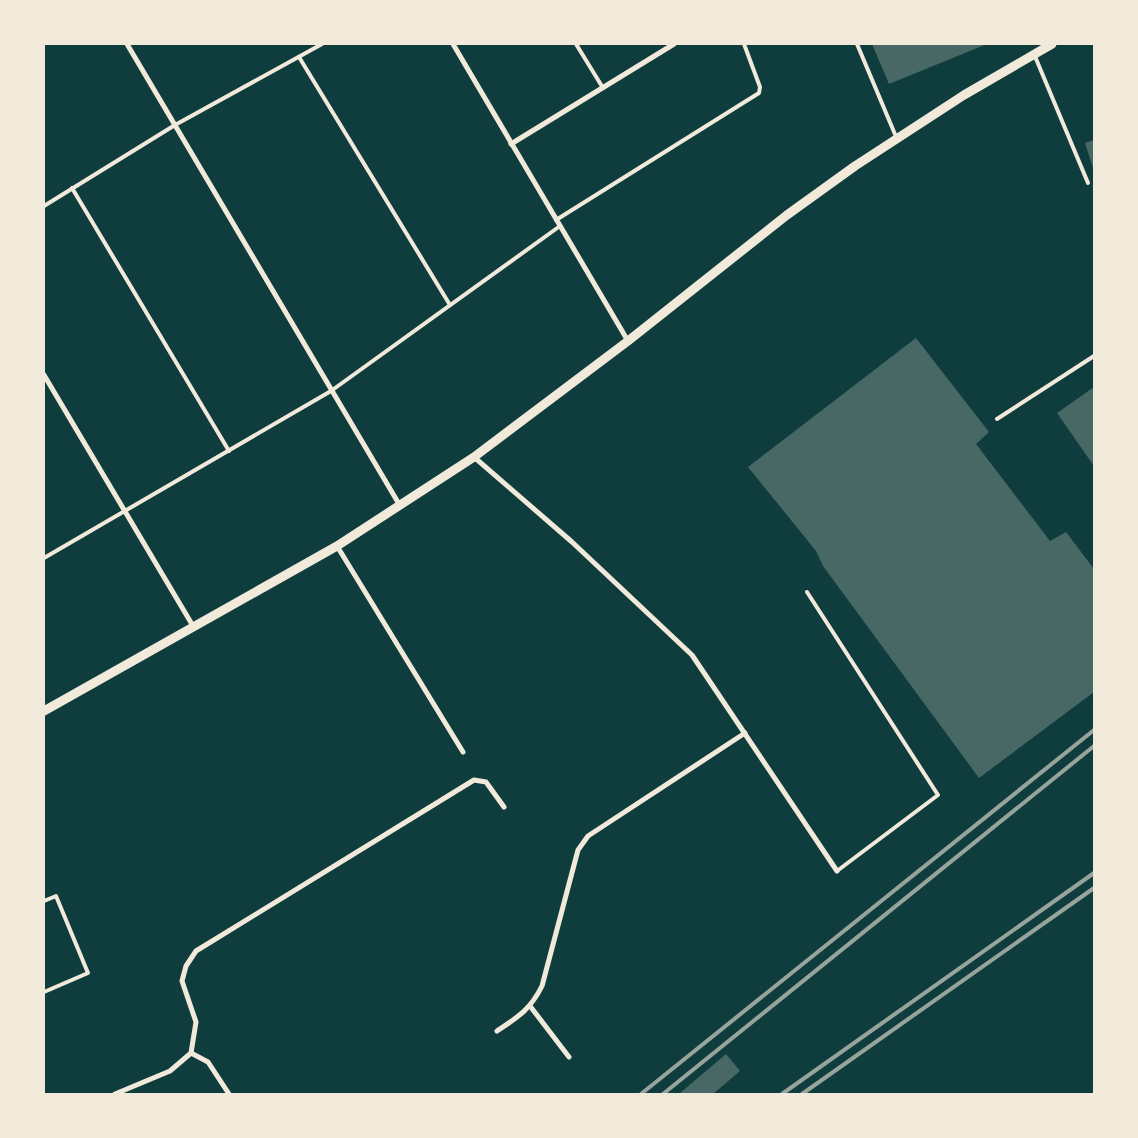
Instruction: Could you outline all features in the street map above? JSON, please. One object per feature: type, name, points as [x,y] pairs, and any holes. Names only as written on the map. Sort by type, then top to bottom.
[{"type":"street","points":[[127,44],[399,504]]},
{"type":"street","points":[[453,44],[628,341]]},
{"type":"street","points":[[511,144],[674,44]]},
{"type":"street","points":[[44,711],[337,546],[474,457],[628,341],[787,215],[897,139],[1052,44]]},
{"type":"street","points":[[44,375],[193,626]]},
{"type":"street","points":[[474,457],[572,542],[692,655],[837,871]]},
{"type":"street","points":[[337,546],[463,752]]},
{"type":"street","points":[[497,1031],[523,1014],[542,986],[578,850],[588,836],[745,733]]},
{"type":"street","points":[[115,1094],[170,1071],[192,1054],[196,1022],[182,981],[186,966],[196,951],[474,780],[486,782],[504,807]]},
{"type":"street","points":[[530,1006],[569,1057]]},
{"type":"street","points":[[192,1054],[208,1062],[229,1094]]},
{"type":"lane","points":[[44,206],[175,125],[322,44]]},
{"type":"lane","points":[[576,44],[603,88]]},
{"type":"lane","points":[[556,220],[759,93],[760,87],[744,44]]},
{"type":"lane","points":[[857,44],[897,139]]},
{"type":"lane","points":[[1034,54],[1088,183]]},
{"type":"lane","points":[[299,56],[450,305]]},
{"type":"lane","points":[[72,188],[229,451]]},
{"type":"lane","points":[[44,558],[331,391],[560,226]]},
{"type":"lane","points":[[998,419],[1094,356]]},
{"type":"lane","points":[[807,592],[938,795],[837,871]]},
{"type":"lane","points":[[44,901],[56,896],[88,973],[44,992]]},
{"type":"building","points":[[872,44],[987,44],[889,84]]},
{"type":"building","points":[[1094,140],[1094,171],[1085,143]]},
{"type":"building","points":[[916,338],[989,432],[976,444],[1050,541],[1066,532],[1094,569],[1094,692],[979,778],[823,566],[816,551],[748,467]]},
{"type":"building","points":[[1094,387],[1094,466],[1057,413]]},
{"type":"building","points":[[726,1054],[740,1071],[713,1094],[679,1094]]},
{"type":"railway","points":[[641,1094],[1094,730]]},
{"type":"railway","points":[[663,1094],[1094,746]]},
{"type":"railway","points":[[782,1094],[1094,873]]},
{"type":"railway","points":[[802,1094],[1094,888]]}]
